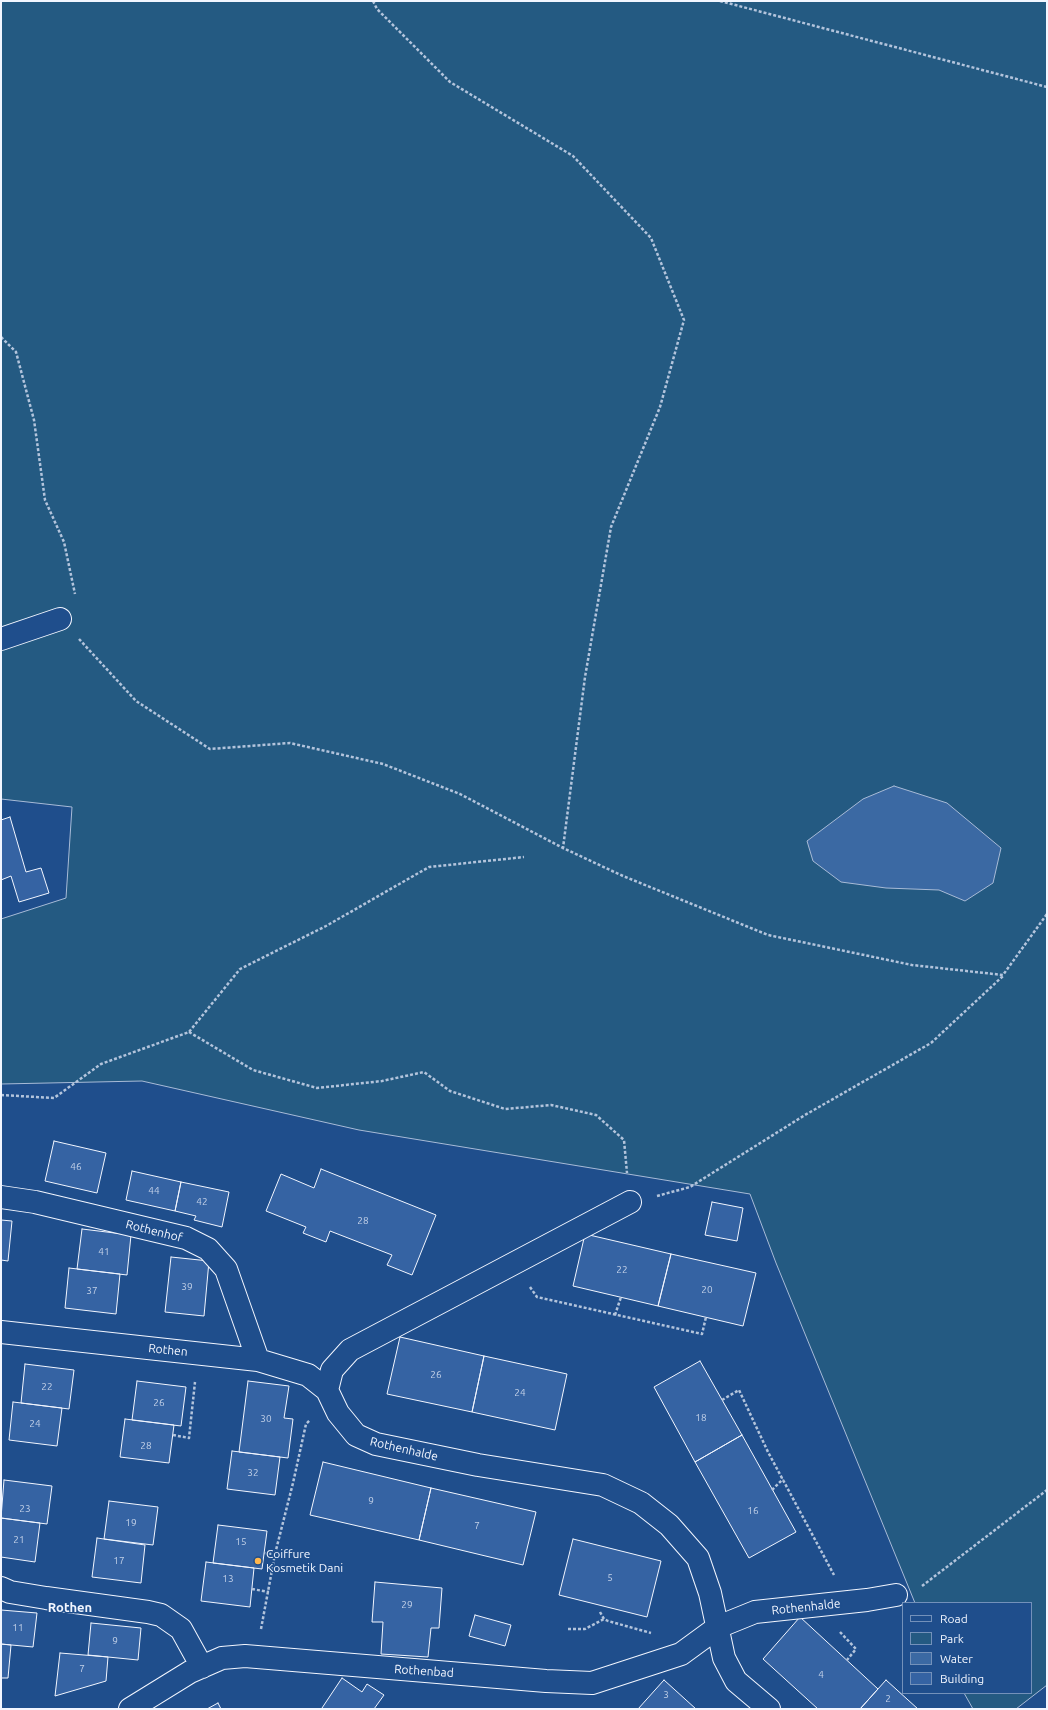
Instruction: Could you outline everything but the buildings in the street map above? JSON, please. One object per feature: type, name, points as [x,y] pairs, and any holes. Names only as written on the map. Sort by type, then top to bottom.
[{"type":"street","points":[[1,639],[60,619]]},
{"type":"street","name":"Rothenhof","points":[[1,1198],[35,1202],[186,1238],[208,1249],[226,1269],[258,1360]]},
{"type":"street","points":[[330,1397],[332,1370],[350,1350],[630,1202]]},
{"type":"street","name":"Rothen","points":[[1,1332],[258,1360],[308,1375],[330,1397]]},
{"type":"street","name":"Rothenhalde","points":[[330,1397],[338,1413],[356,1435],[376,1444],[478,1465],[604,1485],[641,1503],[669,1525],[698,1558],[710,1593],[724,1658],[736,1681],[769,1709]]},
{"type":"street","points":[[1,1588],[10,1592],[39,1597],[161,1615],[181,1628],[202,1667]]},
{"type":"street","name":"Rothenhalde","points":[[718,1627],[755,1612],[848,1602],[896,1595]]},
{"type":"street","name":"Rothenbad","points":[[130,1709],[190,1672],[222,1658],[245,1656],[546,1681],[592,1683],[681,1654],[718,1627]]},
{"type":"path","points":[[373,1],[377,9],[450,82],[573,156],[584,167],[651,238],[684,320],[660,407],[611,527],[585,677],[563,848]]},
{"type":"path","points":[[720,1],[1047,87]]},
{"type":"path","points":[[1,337],[16,352],[34,420],[45,500],[64,542],[77,601],[60,619],[136,701],[210,749],[290,743],[383,764],[460,794],[563,848],[623,876],[768,935],[912,965],[1003,976]]},
{"type":"path","points":[[1,1095],[54,1098],[101,1064],[189,1032],[240,969],[326,926],[429,867],[524,857]]},
{"type":"path","points":[[189,1032],[253,1070],[317,1088],[382,1081],[424,1072],[450,1091],[505,1109],[551,1105],[596,1115],[624,1140],[630,1202],[690,1187],[805,1115],[931,1043],[1003,976],[1047,914]]},
{"type":"path","points":[[515,1263],[537,1297],[702,1334],[706,1317]]},
{"type":"path","points":[[615,1315],[621,1297]]},
{"type":"path","points":[[173,1435],[189,1438],[198,1353]]},
{"type":"path","points":[[722,1400],[739,1390],[768,1452],[848,1602]]},
{"type":"path","points":[[263,1616],[269,1592],[275,1554],[306,1424],[330,1397]]},
{"type":"path","points":[[772,1490],[783,1479]]},
{"type":"path","points":[[896,1595],[920,1587],[1047,1490]]},
{"type":"path","points":[[264,1553],[275,1554]]},
{"type":"path","points":[[252,1589],[269,1592]]},
{"type":"path","points":[[600,1612],[604,1619],[655,1634]]},
{"type":"path","points":[[568,1629],[585,1629],[604,1619]]},
{"type":"green space","points":[[1,1],[1047,1],[1047,1685],[1016,1709],[973,1709],[965,1694],[1032,1694],[1032,1602],[915,1602],[776,1263],[750,1194],[359,1130],[142,1081],[1,1084],[1,919],[66,898],[72,807],[1,799]]},
{"type":"water","points":[[894,786],[947,803],[1001,848],[993,883],[965,901],[939,890],[886,888],[841,882],[813,861],[807,841],[863,799]]},
{"type":"place","name":"Coiffure Kosmetik Dani","points":[[258,1561]]},
{"type":"district","name":"Rothen","points":[[70,1608]]}]
